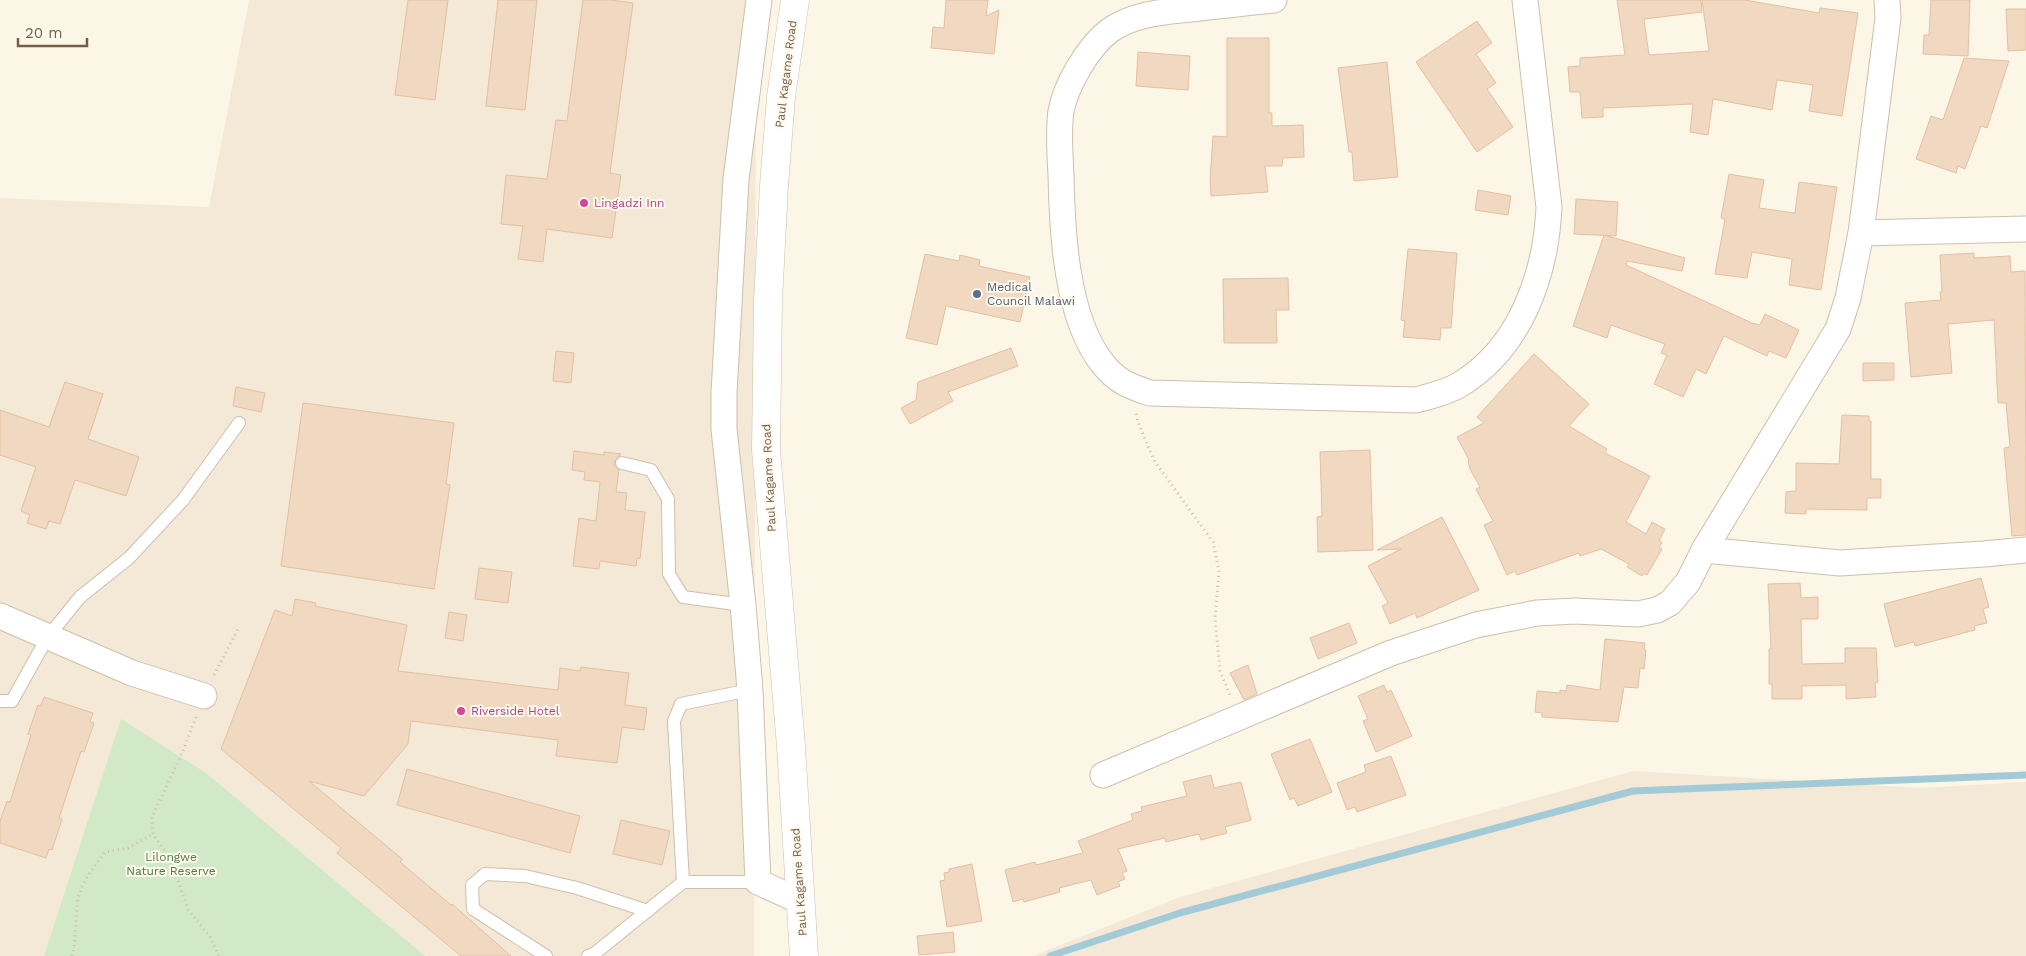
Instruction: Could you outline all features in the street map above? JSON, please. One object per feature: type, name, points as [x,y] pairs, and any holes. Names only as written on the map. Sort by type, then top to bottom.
[{"type":"street","points":[[759,0],[736,180],[724,393],[724,429],[750,690],[758,882],[800,901]]},
{"type":"street","name":"Paul Kagame Road","points":[[795,0],[781,97],[774,186],[768,301],[766,450],[791,746],[804,956]]},
{"type":"street","points":[[1274,0],[1148,14],[1124,21],[1108,32],[1094,46],[1068,88],[1062,110],[1060,135],[1062,228],[1072,291],[1093,349],[1102,364],[1114,377],[1130,387],[1150,394],[1416,400],[1438,394],[1459,385],[1486,365],[1501,349],[1515,328],[1531,295],[1542,263],[1548,235],[1549,207],[1525,0]]},
{"type":"street","points":[[1103,775],[1391,653],[1476,625],[1537,613],[1575,611],[1638,614],[1658,610],[1670,603],[1688,582],[1704,550],[1838,329],[1848,298],[1861,233],[1888,18],[1887,0]]},
{"type":"street","points":[[1861,233],[2026,229]]},
{"type":"street","points":[[1704,550],[1840,562],[2026,550]]},
{"type":"street","points":[[0,616],[47,638],[132,673],[204,696]]},
{"type":"lane","points":[[0,701],[12,701],[47,638],[80,597],[130,558],[183,500],[239,423]]},
{"type":"lane","points":[[622,463],[651,470],[668,499],[669,574],[683,597],[743,605]]},
{"type":"lane","points":[[683,882],[674,721],[681,704],[750,690]]},
{"type":"lane","points":[[546,956],[473,909],[472,885],[486,874],[525,876],[577,888],[648,910]]},
{"type":"lane","points":[[588,956],[594,954],[683,882],[758,882]]},
{"type":"path","points":[[1130,387],[1139,426],[1155,462],[1213,542],[1219,572],[1214,618],[1220,671],[1239,719]]},
{"type":"path","points":[[219,956],[210,937],[188,909],[170,859],[153,834],[152,817],[183,752],[204,696],[238,629]]},
{"type":"path","points":[[72,956],[78,899],[87,878],[105,852],[128,848],[153,834]]},
{"type":"shaded area","points":[[249,0],[756,0],[754,956],[0,956],[0,198],[209,207]]},
{"type":"shaded area","points":[[1633,771],[1920,788],[2026,782],[2026,956],[1033,956],[1180,897]]},
{"type":"green space","name":"Lilongwe Nature Reserve","points":[[121,719],[206,773],[425,956],[44,956]]},
{"type":"building","points":[[408,0],[448,0],[435,100],[395,95]]},
{"type":"building","points":[[498,0],[537,0],[525,110],[486,106]]},
{"type":"building","points":[[583,0],[612,0],[633,3],[610,173],[621,175],[612,238],[547,229],[543,262],[518,259],[523,226],[501,224],[506,175],[547,179],[556,120],[567,121]]},
{"type":"building","points":[[946,0],[988,0],[986,16],[999,10],[994,54],[931,48],[933,27],[944,28]]},
{"type":"building","points":[[1617,0],[1701,0],[1702,12],[1644,19],[1649,55],[1709,51],[1702,0],[1745,0],[1819,13],[1820,8],[1858,13],[1842,116],[1809,111],[1813,85],[1777,80],[1772,110],[1713,99],[1708,135],[1690,132],[1693,104],[1603,108],[1603,117],[1582,118],[1580,92],[1570,92],[1568,67],[1580,66],[1580,58],[1625,55]]},
{"type":"building","points":[[1931,0],[1970,0],[1968,56],[1923,54],[1924,35],[1929,35]]},
{"type":"building","points":[[2006,9],[2026,9],[2026,50],[2008,51]]},
{"type":"building","points":[[1477,21],[1492,43],[1476,54],[1496,83],[1487,89],[1513,127],[1477,152],[1416,62]]},
{"type":"building","points":[[1227,38],[1269,38],[1269,113],[1272,113],[1272,126],[1303,125],[1304,157],[1283,158],[1282,166],[1265,166],[1268,192],[1211,196],[1213,136],[1227,137]]},
{"type":"building","points":[[1138,52],[1190,56],[1188,90],[1136,86]]},
{"type":"building","points":[[1964,58],[2009,61],[1987,128],[1981,126],[1965,169],[1958,166],[1956,173],[1916,159],[1931,116],[1943,120]]},
{"type":"building","points":[[1387,62],[1398,177],[1354,181],[1352,152],[1349,152],[1338,68]]},
{"type":"building","points":[[1729,174],[1764,180],[1759,208],[1795,213],[1799,182],[1837,187],[1821,290],[1789,285],[1792,259],[1752,252],[1747,278],[1715,274],[1725,219],[1721,218]]},
{"type":"building","points":[[1478,190],[1511,196],[1508,215],[1475,210]]},
{"type":"building","points":[[1576,199],[1618,202],[1616,236],[1574,234]]},
{"type":"building","points":[[1604,235],[1685,258],[1682,271],[1627,261],[1626,265],[1752,323],[1760,325],[1765,314],[1799,330],[1786,358],[1769,351],[1767,356],[1724,336],[1706,374],[1696,369],[1683,397],[1654,384],[1667,355],[1661,353],[1665,344],[1611,325],[1607,338],[1573,326]]},
{"type":"building","points":[[1408,249],[1457,253],[1451,328],[1441,328],[1440,340],[1403,337],[1405,321],[1401,320]]},
{"type":"building","points":[[1974,253],[1974,258],[2010,256],[2011,272],[2025,271],[2026,535],[2012,536],[2004,448],[2010,447],[2006,403],[1998,403],[1994,320],[1948,324],[1952,373],[1911,377],[1905,303],[1941,300],[1940,255]]},
{"type":"building","points":[[925,254],[959,261],[960,255],[980,260],[979,266],[1030,277],[1020,322],[946,306],[937,345],[906,338]]},
{"type":"building","points":[[1288,278],[1289,310],[1276,310],[1277,343],[1224,343],[1223,279]]},
{"type":"building","points":[[1011,348],[1018,366],[948,392],[953,401],[910,424],[901,408],[916,400],[918,382]]},
{"type":"building","points":[[556,351],[574,353],[571,383],[553,381]]},
{"type":"building","points":[[1534,354],[1589,404],[1569,426],[1607,449],[1605,453],[1650,476],[1626,522],[1646,534],[1652,522],[1665,529],[1659,541],[1662,543],[1659,547],[1662,549],[1647,575],[1644,573],[1642,576],[1627,567],[1629,564],[1601,549],[1580,556],[1579,553],[1517,575],[1515,571],[1507,575],[1484,525],[1493,521],[1476,489],[1480,487],[1470,469],[1469,460],[1457,437],[1484,423],[1477,417]]},
{"type":"building","points":[[1863,363],[1894,363],[1894,380],[1863,381]]},
{"type":"building","points":[[65,382],[103,394],[88,439],[139,457],[126,496],[75,480],[60,524],[49,521],[46,529],[27,523],[30,515],[21,511],[36,467],[0,455],[0,410],[49,427]]},
{"type":"building","points":[[236,387],[265,393],[261,412],[233,406]]},
{"type":"building","points":[[303,403],[454,423],[446,484],[450,485],[434,589],[281,566]]},
{"type":"building","points":[[1842,415],[1869,416],[1869,421],[1871,421],[1871,479],[1881,479],[1881,498],[1867,498],[1867,510],[1806,509],[1806,514],[1785,513],[1786,492],[1796,491],[1796,463],[1839,464]]},
{"type":"building","points":[[1370,450],[1373,550],[1318,552],[1317,517],[1322,516],[1320,452]]},
{"type":"building","points":[[574,451],[604,455],[604,452],[621,454],[614,462],[614,466],[619,470],[616,492],[627,493],[625,510],[645,512],[640,559],[637,558],[636,566],[600,561],[599,569],[573,566],[579,518],[596,521],[600,482],[584,480],[585,472],[572,470]]},
{"type":"building","points":[[1442,517],[1479,590],[1417,618],[1415,613],[1390,624],[1382,606],[1388,603],[1368,566],[1401,549],[1377,550]]},
{"type":"building","points":[[479,568],[512,572],[508,603],[475,599]]},
{"type":"building","points":[[1981,578],[1989,607],[1983,609],[1987,623],[1974,626],[1975,630],[1915,646],[1914,642],[1895,647],[1884,604]]},
{"type":"building","points":[[1800,583],[1801,598],[1818,597],[1818,619],[1801,619],[1802,664],[1845,663],[1845,648],[1876,648],[1878,682],[1875,683],[1876,697],[1846,699],[1846,685],[1802,686],[1802,699],[1772,699],[1772,684],[1769,684],[1769,649],[1771,649],[1768,584]]},
{"type":"building","points":[[295,599],[316,603],[315,606],[407,625],[398,671],[558,690],[560,668],[580,671],[581,667],[629,673],[625,705],[647,708],[644,730],[622,727],[617,763],[556,756],[558,740],[411,721],[408,744],[364,796],[309,781],[402,859],[400,862],[452,904],[511,956],[461,956],[337,853],[341,848],[221,749],[275,610],[292,616]]},
{"type":"building","points":[[449,612],[467,615],[463,641],[445,638]]},
{"type":"building","points":[[1349,623],[1357,643],[1318,659],[1310,638]]},
{"type":"building","points":[[1605,639],[1645,643],[1644,669],[1640,668],[1638,688],[1624,687],[1618,722],[1542,717],[1542,713],[1535,712],[1537,691],[1560,693],[1560,690],[1566,691],[1567,685],[1600,690]]},
{"type":"building","points":[[1248,665],[1257,694],[1244,700],[1230,673]]},
{"type":"building","points":[[1384,685],[1387,692],[1391,690],[1412,736],[1376,752],[1363,721],[1368,719],[1358,696]]},
{"type":"building","points":[[44,697],[93,713],[90,722],[94,723],[84,752],[81,751],[59,818],[62,819],[52,850],[49,849],[46,858],[0,843],[0,821],[7,801],[10,802],[31,735],[28,734],[38,705],[41,706]]},
{"type":"building","points":[[1310,739],[1332,792],[1298,806],[1294,798],[1290,800],[1271,754]]},
{"type":"building","points":[[1391,756],[1406,795],[1357,812],[1355,807],[1347,810],[1337,783],[1366,772],[1364,765]]},
{"type":"building","points":[[407,769],[580,816],[570,853],[397,805]]},
{"type":"building","points":[[1211,775],[1214,788],[1241,782],[1251,820],[1225,827],[1227,833],[1201,840],[1199,834],[1166,842],[1165,838],[1118,849],[1127,871],[1122,873],[1125,879],[1118,882],[1120,886],[1097,895],[1091,880],[1059,888],[1060,892],[1024,902],[1023,899],[1013,902],[1005,870],[1035,862],[1036,865],[1083,853],[1078,841],[1133,820],[1131,814],[1142,811],[1141,807],[1187,796],[1183,782]]},
{"type":"building","points":[[621,820],[670,831],[662,865],[613,854]]},
{"type":"building","points":[[972,864],[982,921],[947,927],[940,881],[945,880],[944,873],[949,872],[949,869]]},
{"type":"building","points":[[953,932],[955,952],[919,955],[917,936]]},
{"type":"waterway","points":[[1050,956],[1180,913],[1633,791],[2026,775]]},
{"type":"place","name":"Lingadzi Inn","points":[[584,203]]},
{"type":"place","name":"Medical Council Malawi","points":[[977,294]]},
{"type":"place","name":"Riverside Hotel","points":[[461,711]]}]
